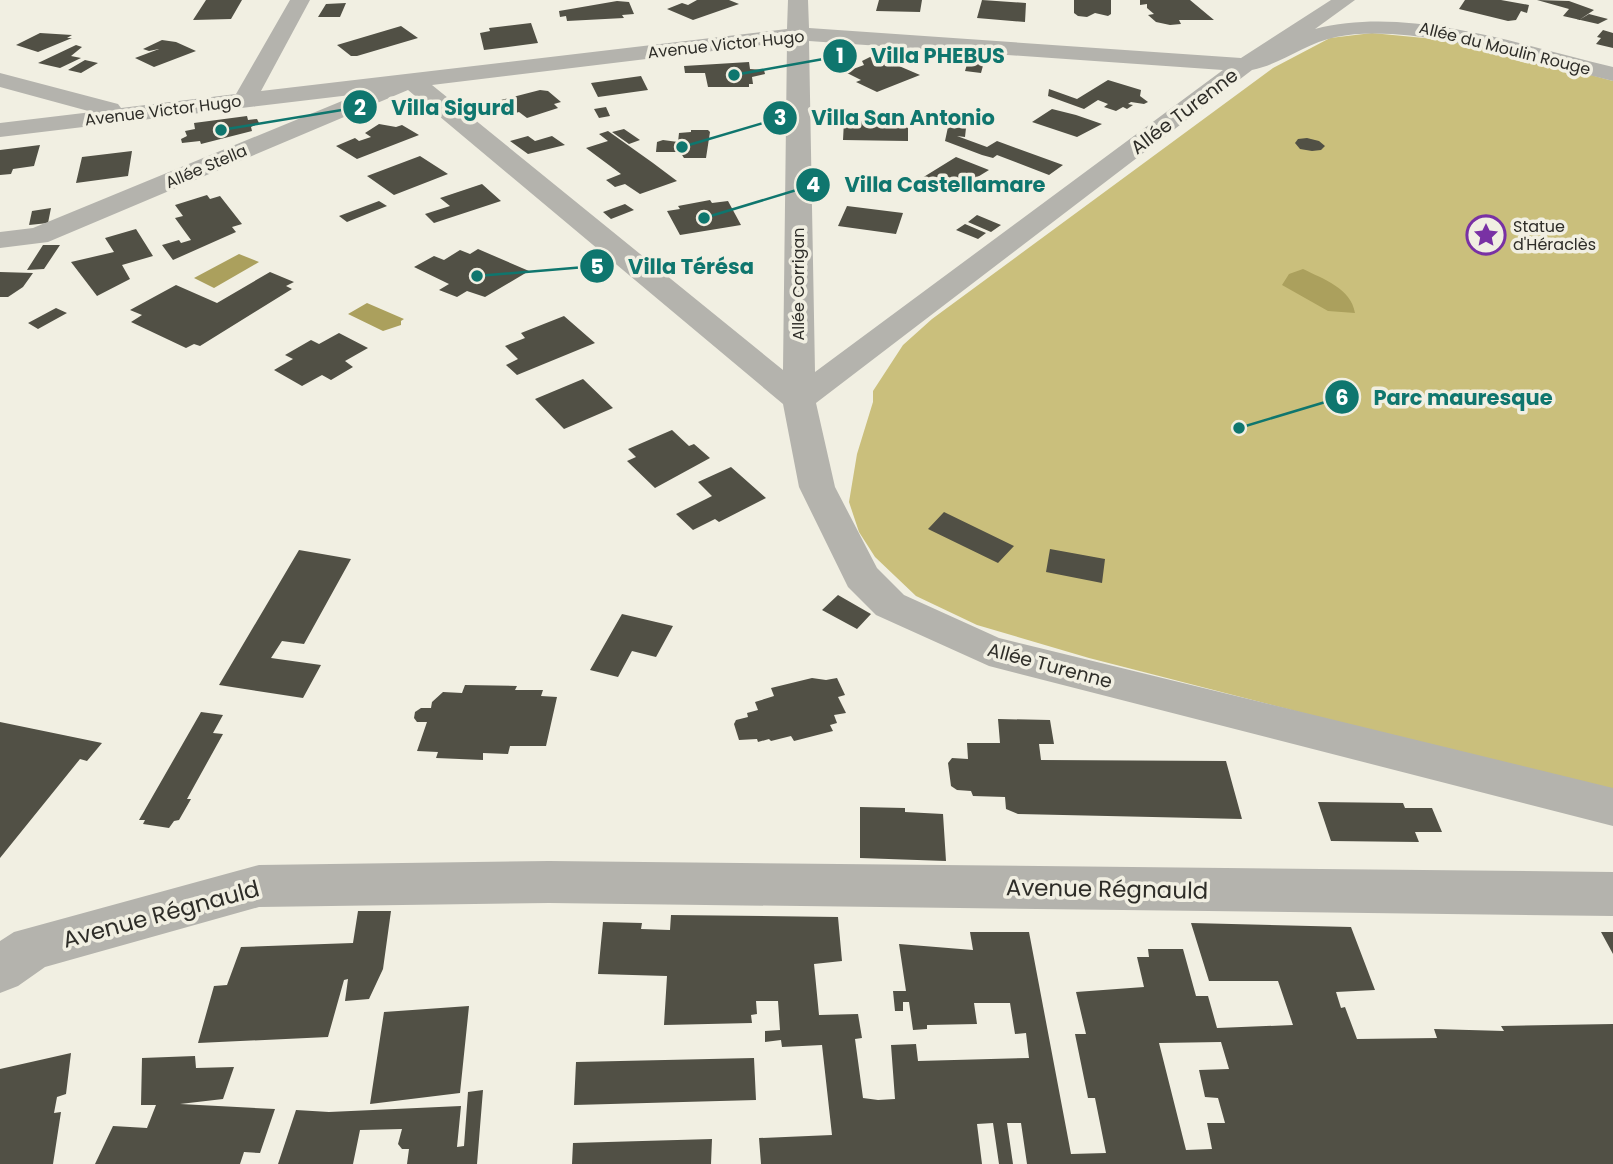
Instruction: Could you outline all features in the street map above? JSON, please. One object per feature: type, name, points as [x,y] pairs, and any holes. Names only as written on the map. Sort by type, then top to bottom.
[{"type":"street","points":[[245,100],[300,0]]},
{"type":"street","name":"Allée Corrigan","points":[[798,0],[799,400]]},
{"type":"street","name":"Allée Turenne","points":[[1345,0],[1245,65],[799,400],[817,487],[862,577],[890,605],[989,651],[1613,807]]},
{"type":"street","name":"Allée du Moulin Rouge","points":[[1360,0],[1419,28],[1613,74]]},
{"type":"street","points":[[1325,14],[1324,20],[1331,26],[1348,29]]},
{"type":"street","name":"Avenue Victor Hugo","points":[[0,130],[797,34],[1245,65],[1272,60],[1320,35],[1348,29],[1383,28],[1447,35]]},
{"type":"street","points":[[0,80],[129,114]]},
{"type":"street","points":[[410,81],[440,102],[799,400]]},
{"type":"street","name":"Allée Stella","points":[[0,240],[38,236],[410,81]]},
{"type":"street","name":"Avenue Régnauld","points":[[0,969],[32,948],[259,886],[601,883],[1613,894]]},
{"type":"shaded area","points":[[1372,33],[1445,40],[1505,52],[1613,81],[1613,789],[1089,658],[977,625],[916,596],[875,557],[859,532],[849,502],[857,454],[873,402],[873,391],[903,345],[932,319],[1273,68],[1330,38]]},
{"type":"shaded area","points":[[239,254],[259,262],[214,288],[194,278]]},
{"type":"shaded area","points":[[1303,269],[1342,291],[1348,297],[1355,313],[1328,311],[1282,285],[1289,274]]},
{"type":"shaded area","points":[[367,303],[404,319],[401,325],[383,331],[348,314]]},
{"type":"building","points":[[206,0],[242,0],[231,19],[193,20]]},
{"type":"building","points":[[697,0],[729,0],[739,4],[693,20],[667,9],[682,3],[688,5]]},
{"type":"building","points":[[879,0],[922,0],[920,12],[876,11]]},
{"type":"building","points":[[982,0],[1026,3],[1025,22],[977,18]]},
{"type":"building","points":[[1074,0],[1111,0],[1111,14],[1078,16],[1074,13]]},
{"type":"building","points":[[1140,0],[1190,0],[1214,20],[1179,20],[1181,24],[1170,25],[1156,22],[1148,15],[1154,14],[1147,8],[1147,4],[1140,5]]},
{"type":"building","points":[[1465,0],[1501,0],[1529,5],[1527,13],[1521,11],[1516,20],[1508,21],[1459,9]]},
{"type":"building","points":[[1537,0],[1569,1],[1594,10],[1579,20],[1563,16],[1569,9]]},
{"type":"building","points":[[617,1],[629,2],[634,14],[622,15],[624,18],[567,21],[566,16],[560,17],[559,11]]},
{"type":"building","points":[[346,3],[340,17],[318,17],[326,4]]},
{"type":"building","points":[[1589,14],[1608,19],[1598,24],[1579,20]]},
{"type":"building","points":[[531,23],[538,43],[484,50],[480,33],[490,31],[489,28]]},
{"type":"building","points":[[401,26],[418,38],[357,56],[351,56],[337,45]]},
{"type":"building","points":[[1603,30],[1613,33],[1613,48],[1596,44],[1601,38],[1597,37]]},
{"type":"building","points":[[40,33],[72,35],[67,38],[72,38],[38,52],[16,45]]},
{"type":"building","points":[[162,40],[176,42],[196,51],[154,67],[135,58],[159,49],[143,49]]},
{"type":"building","points":[[76,45],[82,47],[71,56],[81,58],[60,68],[38,63]]},
{"type":"building","points":[[892,55],[909,62],[899,66],[920,75],[877,92],[856,82],[861,80],[845,72],[864,65],[862,61],[870,57]]},
{"type":"building","points":[[85,60],[98,63],[81,73],[68,70]]},
{"type":"building","points":[[968,61],[984,62],[981,73],[965,71]]},
{"type":"building","points":[[749,62],[750,69],[764,70],[765,74],[752,77],[753,84],[749,84],[749,87],[708,87],[705,73],[685,73],[684,66]]},
{"type":"building","points":[[641,76],[648,90],[598,97],[591,83]]},
{"type":"building","points":[[1108,80],[1141,90],[1140,96],[1148,102],[1131,102],[1128,104],[1133,105],[1127,109],[1123,107],[1116,111],[1104,107],[1108,104],[1098,100],[1084,109],[1048,96],[1049,89],[1077,99]]},
{"type":"building","points":[[540,90],[548,91],[561,102],[554,104],[558,108],[527,118],[519,112],[508,115],[495,105],[500,104],[497,101]]},
{"type":"building","points":[[606,107],[610,116],[599,118],[594,109]]},
{"type":"building","points":[[1052,109],[1102,124],[1077,137],[1032,122]]},
{"type":"building","points":[[247,116],[248,120],[257,119],[259,123],[251,127],[252,131],[201,144],[200,141],[182,143],[181,139],[187,136],[185,131],[195,129],[194,123]]},
{"type":"building","points":[[844,121],[891,121],[891,125],[908,125],[908,141],[843,140]]},
{"type":"building","points":[[379,124],[396,127],[402,125],[419,135],[357,159],[336,146],[355,138],[359,141],[371,137],[365,133]]},
{"type":"building","points":[[948,127],[966,128],[965,137],[957,136],[987,147],[997,141],[1063,165],[1049,175],[997,155],[993,158],[982,155],[945,141]]},
{"type":"building","points":[[624,129],[640,140],[629,144],[612,132]]},
{"type":"building","points":[[691,130],[710,132],[706,158],[684,158],[680,152],[656,152],[657,142],[678,142],[679,133]]},
{"type":"building","points":[[608,131],[677,181],[640,194],[625,184],[615,187],[606,180],[621,174],[586,148],[608,141],[599,134]]},
{"type":"building","points":[[528,136],[535,141],[552,136],[565,145],[528,154],[510,141]]},
{"type":"building","points":[[1298,139],[1319,141],[1325,146],[1321,150],[1300,149],[1295,143]]},
{"type":"building","points":[[40,145],[34,166],[13,169],[11,174],[0,175],[0,150]]},
{"type":"building","points":[[132,151],[128,176],[76,183],[82,157]]},
{"type":"building","points":[[420,156],[448,174],[394,195],[367,176]]},
{"type":"building","points":[[956,157],[989,170],[971,181],[977,184],[961,194],[922,178]]},
{"type":"building","points":[[482,184],[501,201],[434,223],[425,214],[450,206],[440,198]]},
{"type":"building","points":[[207,195],[210,199],[220,196],[242,224],[232,227],[236,232],[173,260],[162,245],[191,240],[175,218],[183,216],[175,205]]},
{"type":"building","points":[[710,200],[712,203],[728,201],[741,225],[680,235],[667,211],[680,209],[678,206]]},
{"type":"building","points":[[379,201],[387,206],[347,222],[339,216]]},
{"type":"building","points":[[625,204],[634,210],[611,219],[603,212]]},
{"type":"building","points":[[847,206],[903,213],[896,234],[838,226]]},
{"type":"building","points":[[51,208],[48,223],[29,225],[32,211]]},
{"type":"building","points":[[977,215],[1001,225],[991,232],[968,222]]},
{"type":"building","points":[[965,224],[986,233],[978,239],[956,230]]},
{"type":"building","points":[[136,229],[153,256],[122,265],[130,279],[97,296],[71,262],[114,252],[105,238]]},
{"type":"building","points":[[43,245],[60,245],[44,269],[27,270]]},
{"type":"building","points":[[478,249],[529,271],[485,297],[467,291],[457,297],[439,290],[449,284],[414,267],[434,256],[444,260],[460,250],[470,254]]},
{"type":"building","points":[[0,272],[33,273],[23,287],[8,297],[0,297]]},
{"type":"building","points":[[270,272],[294,282],[286,286],[292,289],[200,346],[194,344],[186,348],[131,322],[142,315],[130,310],[176,285],[217,303]]},
{"type":"building","points":[[56,308],[67,313],[38,329],[28,323]]},
{"type":"building","points":[[564,316],[595,343],[517,375],[506,365],[518,359],[505,346],[525,338],[521,333]]},
{"type":"building","points":[[339,333],[368,348],[345,361],[353,367],[331,380],[322,375],[302,386],[274,370],[293,359],[285,355],[311,340],[319,344]]},
{"type":"building","points":[[583,379],[613,408],[564,429],[535,399]]},
{"type":"building","points":[[672,430],[689,446],[694,444],[710,458],[655,488],[627,461],[636,457],[628,449]]},
{"type":"building","points":[[731,467],[766,498],[719,522],[715,519],[693,530],[676,514],[712,496],[698,482]]},
{"type":"building","points":[[944,512],[1014,546],[998,563],[928,529]]},
{"type":"building","points":[[1050,549],[1105,559],[1102,583],[1046,572]]},
{"type":"building","points":[[299,550],[351,559],[304,644],[282,641],[271,658],[321,665],[303,698],[219,685]]},
{"type":"building","points":[[838,595],[871,614],[857,629],[822,610]]},
{"type":"building","points":[[622,614],[673,626],[656,657],[632,651],[618,677],[590,670]]},
{"type":"building","points":[[812,678],[837,678],[845,695],[838,697],[846,713],[834,715],[837,723],[830,725],[833,731],[794,741],[791,736],[758,742],[757,739],[739,740],[734,724],[736,720],[748,717],[747,713],[758,710],[755,702],[774,696],[771,688]]},
{"type":"building","points":[[465,685],[517,686],[515,690],[543,690],[541,696],[557,697],[546,746],[510,746],[508,754],[483,753],[483,760],[436,758],[438,752],[417,751],[427,722],[417,722],[414,718],[415,712],[421,708],[431,708],[432,702],[443,692],[462,693]]},
{"type":"building","points":[[201,712],[223,715],[213,733],[223,734],[187,799],[191,799],[179,820],[174,821],[169,828],[143,824],[145,820],[139,820]]},
{"type":"building","points":[[998,719],[1050,720],[1054,744],[1039,744],[1041,760],[1226,761],[1242,819],[1018,814],[1006,809],[1005,797],[973,796],[971,791],[957,790],[951,786],[948,763],[952,758],[968,759],[967,743],[1000,743]]},
{"type":"building","points":[[0,722],[102,743],[87,761],[80,759],[0,858]]},
{"type":"building","points":[[1318,802],[1403,803],[1405,808],[1432,808],[1442,832],[1415,832],[1419,842],[1331,841]]},
{"type":"building","points":[[860,807],[905,808],[905,812],[943,814],[946,861],[860,858]]},
{"type":"building","points":[[358,911],[391,911],[383,969],[369,999],[345,1001],[348,979],[344,980],[328,1037],[198,1043],[214,986],[227,985],[241,947],[353,943]]},
{"type":"building","points":[[671,915],[838,917],[842,961],[814,964],[819,1015],[858,1014],[862,1038],[855,1039],[863,1098],[878,1100],[895,1099],[891,1045],[916,1044],[918,1061],[1029,1058],[1026,1033],[1015,1034],[1010,1003],[974,1003],[977,1024],[927,1025],[927,1029],[913,1030],[909,1002],[903,1002],[903,1011],[895,1011],[893,991],[906,991],[899,944],[973,950],[970,932],[1029,932],[1071,1154],[1106,1153],[1095,1098],[1088,1098],[1075,1034],[1086,1034],[1076,992],[1144,987],[1137,957],[1149,957],[1148,949],[1183,949],[1196,996],[1208,996],[1217,1028],[1293,1025],[1278,981],[1209,981],[1191,923],[1351,927],[1375,990],[1336,992],[1357,1039],[1437,1038],[1434,1029],[1504,1031],[1501,1026],[1613,1024],[1613,1164],[1027,1164],[1021,1123],[1007,1123],[1013,1164],[999,1164],[993,1123],[977,1124],[982,1164],[761,1164],[759,1138],[832,1135],[822,1045],[782,1047],[781,1040],[765,1042],[765,1031],[780,1030],[778,1001],[756,1001],[757,1014],[751,1015],[752,1023],[664,1025],[667,976],[598,974],[603,922],[642,923],[641,929],[670,930]],"holes":[[[1221,1042],[1229,1069],[1199,1070],[1205,1097],[1218,1098],[1225,1123],[1207,1123],[1212,1149],[1186,1150],[1159,1043]]]},
{"type":"building","points":[[1601,932],[1613,932],[1613,954]]},
{"type":"building","points":[[469,1006],[460,1093],[370,1104],[384,1012]]},
{"type":"building","points":[[71,1053],[66,1094],[57,1097],[54,1113],[61,1112],[53,1164],[0,1164],[0,1069]]},
{"type":"building","points":[[195,1056],[196,1068],[234,1067],[223,1099],[180,1104],[275,1109],[260,1153],[244,1152],[240,1164],[95,1164],[113,1126],[147,1128],[156,1105],[141,1105],[142,1058]]},
{"type":"building","points":[[754,1058],[756,1100],[574,1105],[576,1062]]},
{"type":"building","points":[[483,1090],[477,1164],[407,1164],[409,1149],[402,1149],[398,1144],[402,1129],[360,1130],[353,1164],[278,1164],[296,1110],[329,1112],[461,1106],[457,1147],[464,1146],[468,1092]]},
{"type":"building","points":[[712,1139],[711,1164],[572,1164],[573,1143]]},
{"type":"place","name":"Villa PHEBUS","points":[[734,75]]},
{"type":"place","name":"Villa Sigurd","points":[[221,130]]},
{"type":"place","name":"Villa San Antonio","points":[[682,147]]},
{"type":"place","name":"Villa Castellamare","points":[[704,218]]},
{"type":"place","name":"Statue d'Héraclès","points":[[1486,235]]},
{"type":"place","name":"Villa Térésa","points":[[477,276]]},
{"type":"place","name":"Parc mauresque","points":[[1239,428]]}]
